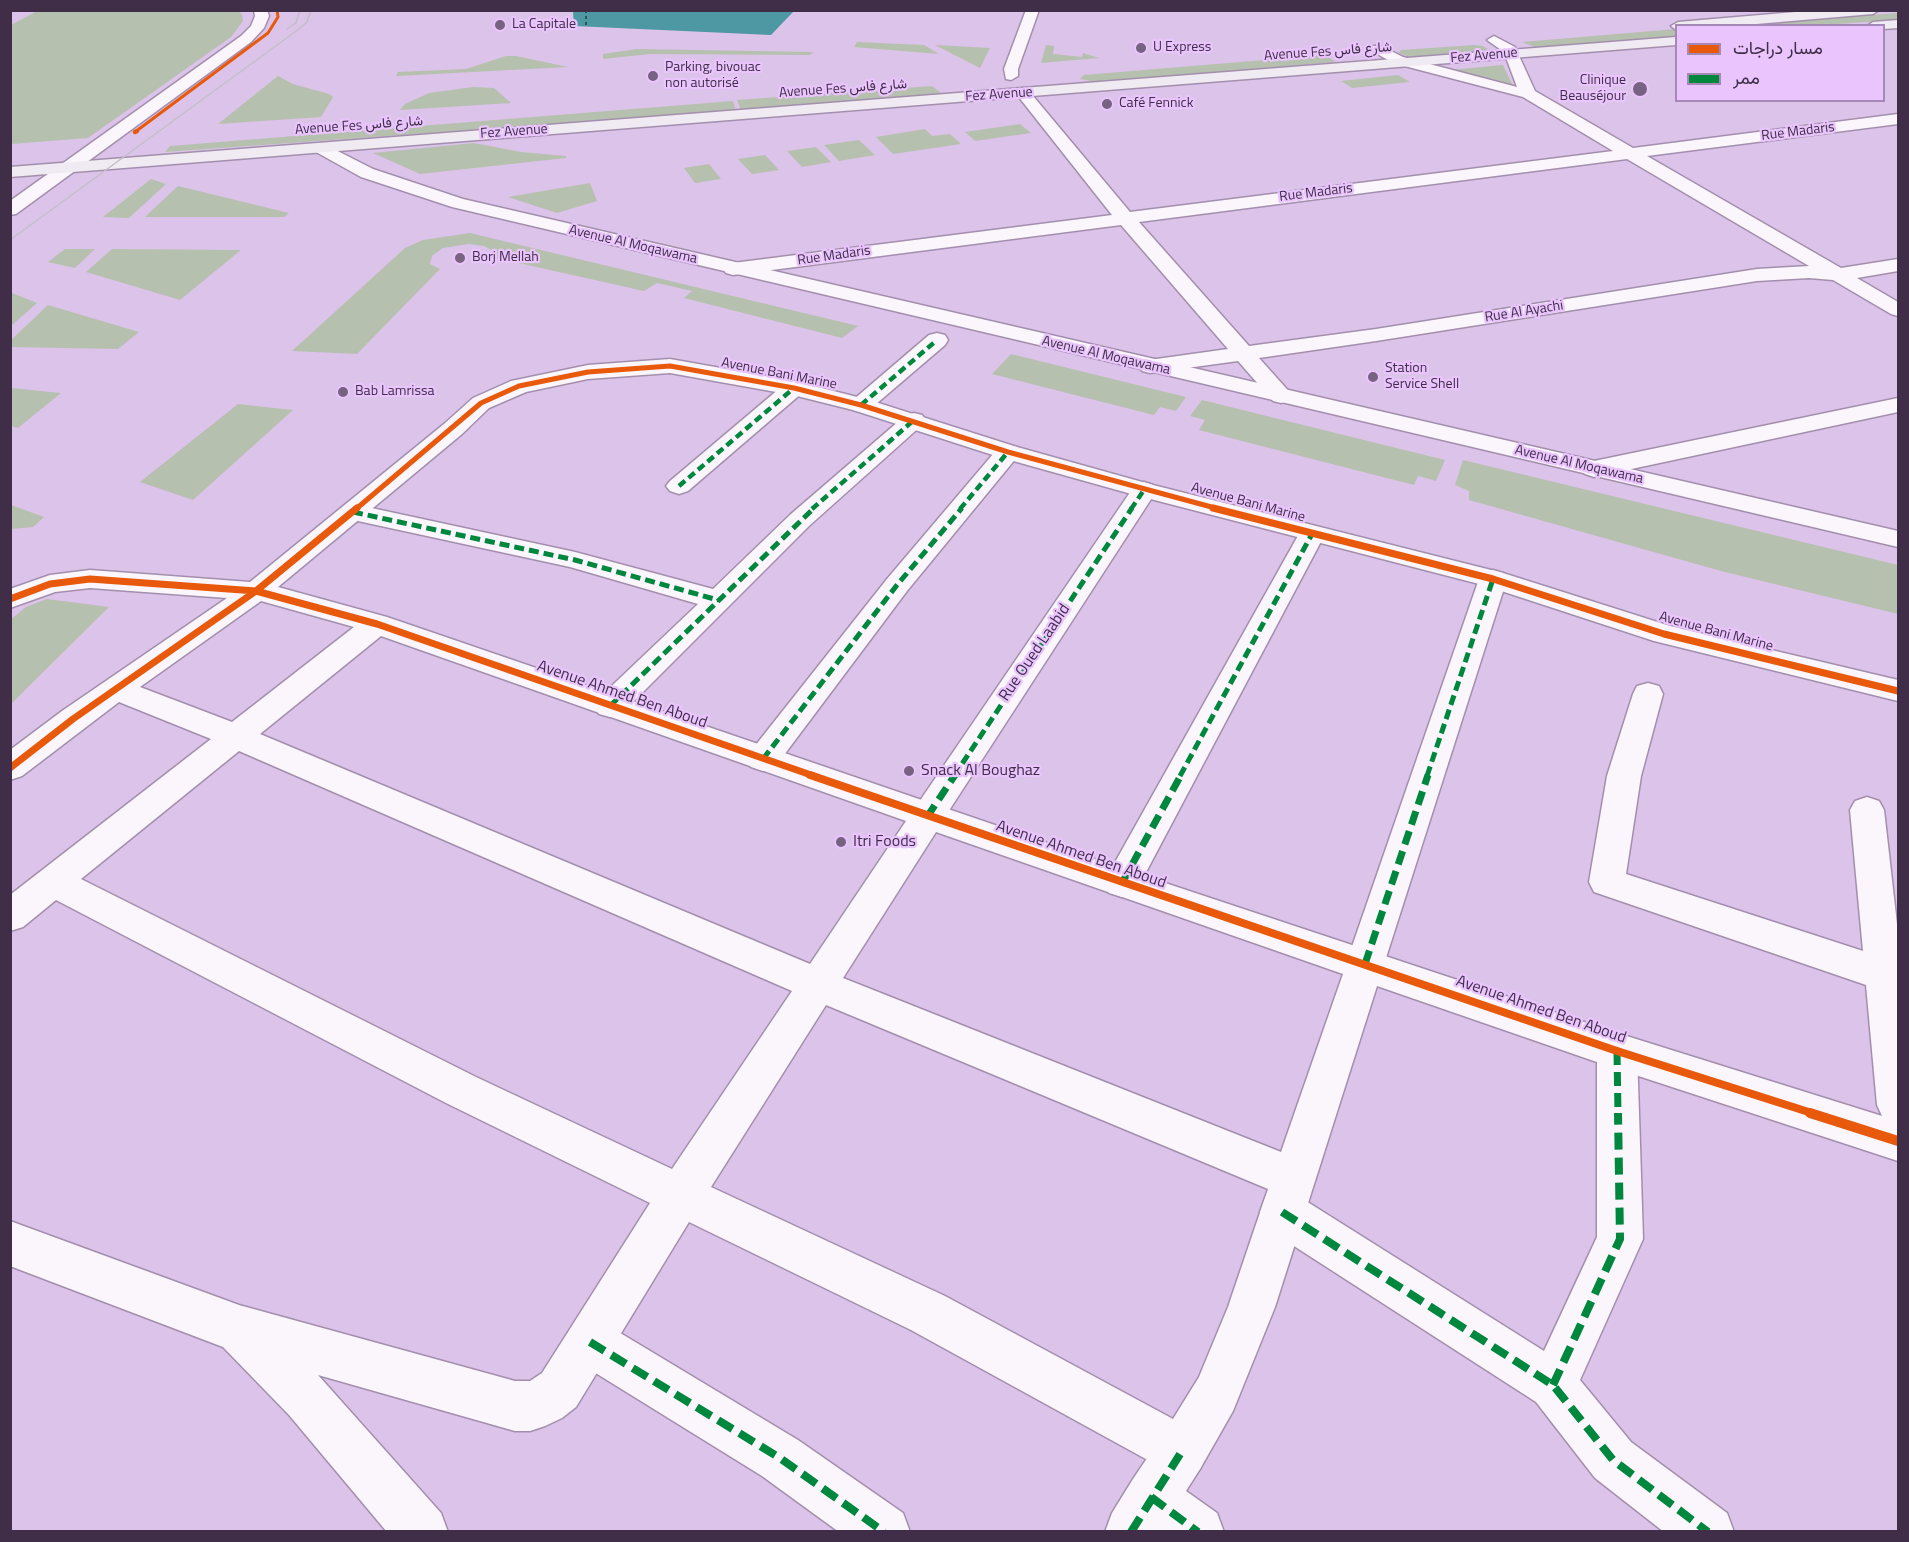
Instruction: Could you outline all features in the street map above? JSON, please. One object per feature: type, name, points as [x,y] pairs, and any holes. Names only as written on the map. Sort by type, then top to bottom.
[{"type":"main road","points":[[1698,24],[1873,10]]},
{"type":"main road","points":[[1488,40],[1517,38]]},
{"type":"main road","name":"Fez Avenue","points":[[322,147],[995,95],[1027,84],[1409,62],[1675,41]]},
{"type":"main road","name":"Avenue Fes شارع فاس","points":[[1371,49],[1400,47]]},
{"type":"main road","points":[[995,95],[978,87],[979,82],[990,78],[1011,76],[1027,84]]},
{"type":"main road","points":[[62,149],[151,142]]},
{"type":"main road","name":"Avenue Fes شارع فاس","points":[[10,172],[322,147]]},
{"type":"street","points":[[10,210],[246,39],[257,27],[262,16],[260,10]]},
{"type":"street","points":[[1011,76],[1011,69],[1033,10]]},
{"type":"street","points":[[1488,40],[1506,46],[1512,54],[1528,94]]},
{"type":"street","points":[[1371,49],[1388,56],[1528,94],[1899,310]]},
{"type":"street","points":[[1027,84],[1124,217],[1281,396]]},
{"type":"street","name":"Rue Madaris","points":[[733,269],[1899,119]]},
{"type":"street","name":"Avenue Al Moqawama","points":[[322,147],[367,173],[458,203],[733,269],[1899,539]]},
{"type":"street","name":"Rue Al Ayachi","points":[[1150,366],[1376,335],[1757,275],[1800,272],[1838,275],[1899,265]]},
{"type":"street","points":[[861,405],[937,340]]},
{"type":"street","name":"Avenue Bani Marine","points":[[10,768],[116,689],[256,591],[453,429],[481,403],[519,386],[588,372],[634,367],[670,366],[794,388],[861,405],[914,420],[1008,452],[1144,490],[1493,579],[1664,634],[1899,691]]},
{"type":"street","points":[[679,486],[794,388]]},
{"type":"street","points":[[1594,469],[1899,405]]},
{"type":"street","points":[[610,706],[800,520],[914,420]]},
{"type":"street","points":[[763,759],[897,585],[1008,452]]},
{"type":"street","name":"Rue Oued Laabid","points":[[10,1244],[239,1329],[515,1406],[530,1406],[545,1401],[559,1390],[816,984],[1144,490]]},
{"type":"street","points":[[353,512],[575,560],[718,600]]},
{"type":"street","points":[[1122,883],[1312,534]]},
{"type":"street","name":"Avenue Ahmed Ben Aboud","points":[[10,599],[50,584],[90,579],[256,591],[377,624],[927,817],[1617,1050],[1899,1141]]},
{"type":"street","points":[[1198,1532],[1141,1514],[1216,1394],[1251,1307],[1493,579]]},
{"type":"street","points":[[10,916],[377,624]]},
{"type":"street","points":[[116,689],[235,736],[816,984],[1288,1195],[1553,1385],[1613,1460],[1708,1532]]},
{"type":"street","points":[[1648,694],[1624,776],[1607,882],[1891,977]]},
{"type":"street","points":[[1866,810],[1891,977],[1899,1104]]},
{"type":"street","points":[[54,882],[461,1090],[928,1313],[1182,1451]]},
{"type":"street","points":[[1553,1385],[1620,1239],[1617,1050]]},
{"type":"street","points":[[239,1329],[306,1398],[422,1532]]},
{"type":"street","points":[[590,1342],[780,1458],[884,1532]]},
{"type":"shaded area","points":[[573,10],[794,11],[771,35],[574,26]]},
{"type":"shaded area","points":[[37,11],[239,11],[243,21],[231,37],[88,138],[11,144],[11,25]]},
{"type":"shaded area","points":[[1898,13],[1898,20],[1837,24],[1754,24]]},
{"type":"shaded area","points":[[1675,29],[1675,37],[1535,47],[1522,42]]},
{"type":"shaded area","points":[[857,42],[924,45],[939,54],[854,47]]},
{"type":"shaded area","points":[[935,45],[990,48],[980,68]]},
{"type":"shaded area","points":[[1046,45],[1054,46],[1053,54],[1082,57],[1083,53],[1099,58],[1041,63]]},
{"type":"shaded area","points":[[1483,46],[1489,50],[1410,57],[1398,53],[1401,50]]},
{"type":"shaded area","points":[[637,49],[814,53],[809,55],[650,54],[603,59],[603,54]]},
{"type":"shaded area","points":[[1325,55],[1336,62],[1096,82],[1080,79],[1084,75]]},
{"type":"shaded area","points":[[506,56],[568,67],[396,76],[398,72],[466,69]]},
{"type":"shaded area","points":[[1503,65],[1513,86],[1450,70]]},
{"type":"shaded area","points":[[1398,75],[1410,82],[1352,88],[1341,81]]},
{"type":"shaded area","points":[[278,76],[293,84],[333,97],[321,117],[218,124]]},
{"type":"shaded area","points":[[932,86],[944,95],[741,110],[737,100]]},
{"type":"shaded area","points":[[473,87],[494,88],[511,103],[400,110],[405,104],[429,93]]},
{"type":"shaded area","points":[[733,101],[736,111],[165,152],[170,146]]},
{"type":"shaded area","points":[[1020,124],[1031,133],[975,141],[965,132]]},
{"type":"shaded area","points":[[925,129],[932,136],[950,134],[961,144],[893,154],[876,137]]},
{"type":"shaded area","points":[[859,140],[875,155],[839,161],[824,145]]},
{"type":"shaded area","points":[[474,143],[521,152],[566,156],[566,158],[420,174],[373,153]]},
{"type":"shaded area","points":[[816,147],[831,162],[802,167],[787,151]]},
{"type":"shaded area","points":[[765,155],[779,170],[752,174],[738,159]]},
{"type":"shaded area","points":[[709,164],[721,179],[695,183],[684,168]]},
{"type":"shaded area","points":[[151,179],[166,184],[129,218],[103,217]]},
{"type":"shaded area","points":[[590,183],[597,201],[557,213],[508,197]]},
{"type":"shaded area","points":[[178,186],[289,213],[284,217],[145,217]]},
{"type":"shaded area","points":[[470,233],[858,326],[842,338],[684,298],[692,291],[657,283],[644,291],[496,258],[493,251],[484,246],[469,244],[443,248],[432,256],[430,264],[440,269],[357,354],[292,351],[405,248],[423,240]]},
{"type":"shaded area","points":[[65,249],[95,249],[75,268],[48,262]]},
{"type":"shaded area","points":[[112,249],[241,250],[180,300],[86,272]]},
{"type":"shaded area","points":[[10,294],[37,303],[11,326]]},
{"type":"shaded area","points":[[48,305],[139,332],[118,349],[11,347],[11,340]]},
{"type":"shaded area","points":[[1011,354],[1186,397],[1176,411],[1160,407],[1154,415],[992,374]]},
{"type":"shaded area","points":[[11,388],[61,393],[18,428],[11,426]]},
{"type":"shaded area","points":[[1202,400],[1445,460],[1436,481],[1418,476],[1414,485],[1199,430],[1205,420],[1190,416]]},
{"type":"shaded area","points":[[238,404],[293,410],[193,500],[140,482]]},
{"type":"shaded area","points":[[1463,460],[1898,565],[1898,614],[1721,571],[1469,500],[1469,491],[1455,485]]},
{"type":"shaded area","points":[[10,505],[44,517],[33,527],[11,529]]},
{"type":"shaded area","points":[[47,599],[109,607],[11,704],[11,619],[26,607]]},
{"type":"ferry route","points":[[586,10],[586,26]]},
{"type":"tram line","points":[[287,29],[296,23],[300,10]]},
{"type":"tram line","points":[[10,240],[299,29],[307,22],[311,10]]},
{"type":"marked path","points":[[861,405],[937,340]]},
{"type":"marked path","points":[[679,486],[794,388]]},
{"type":"marked path","points":[[610,706],[800,520],[914,420]]},
{"type":"marked path","points":[[763,759],[897,585],[1008,452]]},
{"type":"marked path","points":[[927,817],[1144,490]]},
{"type":"marked path","points":[[353,512],[575,560],[718,600]]},
{"type":"marked path","points":[[1122,883],[1312,534]]},
{"type":"marked path","points":[[1365,964],[1493,579]]},
{"type":"marked path","points":[[1553,1385],[1620,1239],[1617,1051]]},
{"type":"marked path","points":[[1282,1212],[1553,1385],[1613,1460],[1708,1532]]},
{"type":"marked path","points":[[590,1342],[780,1458],[884,1532]]},
{"type":"marked path","points":[[1131,1532],[1182,1451]]},
{"type":"marked path","points":[[1151,1497],[1198,1532]]},
{"type":"cycle path","points":[[135,132],[268,33],[278,17],[277,10]]},
{"type":"cycle path","points":[[10,768],[73,719],[256,591],[453,429],[481,403],[519,386],[588,372],[634,367],[670,366],[794,388],[861,405],[1008,452],[1144,490],[1493,579],[1664,634],[1898,691]]},
{"type":"cycle path","points":[[10,599],[50,584],[90,579],[256,591],[320,607],[377,624],[1122,883],[1617,1051],[1898,1141]]},
{"type":"place","name":"La Capitale","points":[[500,25]]},
{"type":"place","name":"U Express","points":[[1141,48]]},
{"type":"place","name":"Parking, bivouac non autorisé","points":[[653,76]]},
{"type":"place","name":"Clinique Beauséjour","points":[[1640,89]]},
{"type":"place","name":"Café Fennick","points":[[1107,104]]},
{"type":"place","name":"Borj Mellah","points":[[460,258]]},
{"type":"place","name":"Station Service Shell","points":[[1373,377]]},
{"type":"place","name":"Bab Lamrissa","points":[[343,392]]},
{"type":"place","name":"Snack Al Boughaz","points":[[909,771]]},
{"type":"place","name":"Itri Foods","points":[[841,842]]}]
